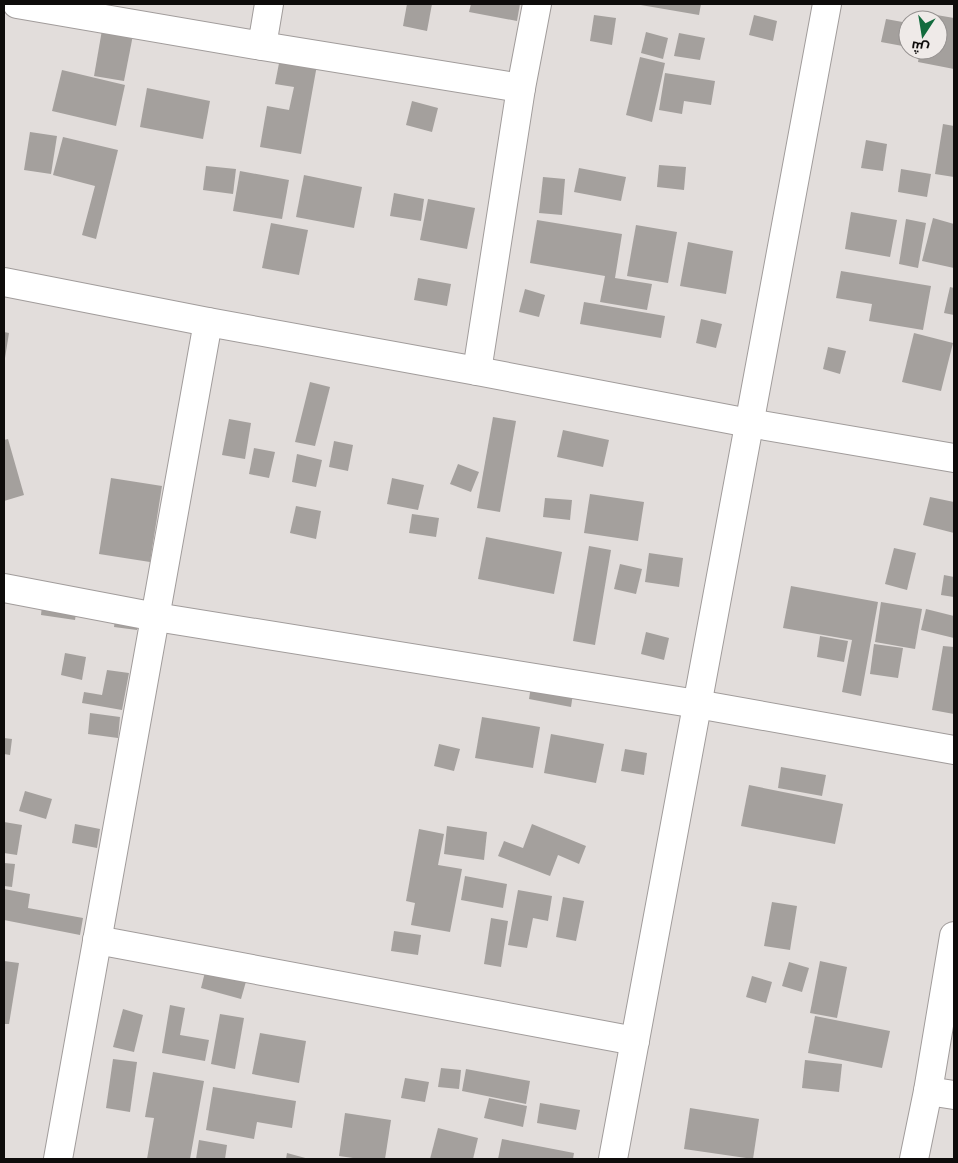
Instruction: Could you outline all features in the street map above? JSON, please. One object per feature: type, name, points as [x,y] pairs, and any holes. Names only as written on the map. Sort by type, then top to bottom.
[{"type":"street","points":[[17,4],[521,88]]},
{"type":"street","points":[[262,46],[269,4]]},
{"type":"street","points":[[477,371],[536,4]]},
{"type":"street","points":[[613,1159],[827,4]]},
{"type":"street","points":[[4,282],[749,423],[954,458]]},
{"type":"street","points":[[58,1159],[208,322]]},
{"type":"street","points":[[4,588],[156,617],[697,704],[954,750]]},
{"type":"street","points":[[914,1159],[928,1091],[954,936]]},
{"type":"street","points":[[97,940],[634,1042]]},
{"type":"street","points":[[928,1091],[954,1095]]},
{"type":"building","points":[[407,4],[432,4],[427,31],[403,26]]},
{"type":"building","points":[[471,4],[520,4],[517,21],[469,12]]},
{"type":"building","points":[[635,4],[701,4],[699,15]]},
{"type":"building","points":[[594,15],[616,18],[612,45],[590,41]]},
{"type":"building","points":[[754,15],[777,21],[773,41],[749,35]]},
{"type":"building","points":[[948,17],[954,18],[954,69],[918,62],[918,60],[948,60]]},
{"type":"building","points":[[886,19],[898,21],[898,45],[881,42]]},
{"type":"building","points":[[102,30],[133,35],[124,81],[94,76]]},
{"type":"building","points":[[646,32],[668,38],[663,59],[641,53]]},
{"type":"building","points":[[679,33],[705,38],[700,60],[674,56]]},
{"type":"building","points":[[640,57],[665,63],[652,122],[626,115]]},
{"type":"building","points":[[280,58],[317,65],[301,154],[260,147],[267,106],[289,110],[294,87],[275,84]]},
{"type":"building","points":[[62,70],[125,85],[116,126],[52,111]]},
{"type":"building","points":[[665,73],[715,81],[711,105],[684,101],[682,114],[659,110]]},
{"type":"building","points":[[147,88],[210,101],[203,139],[140,127]]},
{"type":"building","points":[[412,101],[438,108],[432,132],[406,125]]},
{"type":"building","points":[[943,124],[954,126],[954,177],[935,174]]},
{"type":"building","points":[[30,132],[57,136],[51,174],[24,170]]},
{"type":"building","points":[[63,137],[118,150],[96,239],[82,235],[95,186],[53,175]]},
{"type":"building","points":[[866,140],[887,144],[883,171],[861,168]]},
{"type":"building","points":[[659,165],[686,167],[684,190],[657,187]]},
{"type":"building","points":[[206,166],[236,169],[233,194],[203,190]]},
{"type":"building","points":[[579,168],[626,177],[621,201],[574,192]]},
{"type":"building","points":[[901,169],[931,174],[927,197],[898,192]]},
{"type":"building","points":[[240,171],[289,180],[282,219],[233,211]]},
{"type":"building","points":[[304,175],[362,187],[354,228],[296,217]]},
{"type":"building","points":[[543,177],[565,179],[562,215],[539,213]]},
{"type":"building","points":[[394,193],[424,199],[421,221],[390,216]]},
{"type":"building","points":[[428,199],[475,208],[467,249],[420,240]]},
{"type":"building","points":[[851,212],[897,220],[890,257],[845,249]]},
{"type":"building","points":[[933,218],[954,224],[954,268],[922,261]]},
{"type":"building","points":[[906,219],[926,223],[918,268],[899,264]]},
{"type":"building","points":[[537,220],[622,234],[615,278],[652,284],[647,310],[600,302],[605,276],[530,263]]},
{"type":"building","points":[[271,223],[308,230],[299,275],[262,268]]},
{"type":"building","points":[[636,225],[677,232],[668,283],[627,276]]},
{"type":"building","points":[[688,242],[733,251],[726,294],[680,286]]},
{"type":"building","points":[[841,271],[931,286],[923,330],[869,321],[872,304],[836,298]]},
{"type":"building","points":[[418,278],[451,284],[447,306],[414,300]]},
{"type":"building","points":[[950,287],[954,288],[954,315],[944,313]]},
{"type":"building","points":[[525,289],[545,295],[539,317],[519,312]]},
{"type":"building","points":[[584,302],[665,316],[661,338],[580,324]]},
{"type":"building","points":[[701,319],[722,324],[716,348],[696,343]]},
{"type":"building","points":[[4,332],[9,333],[5,358],[4,358]]},
{"type":"building","points":[[914,333],[953,343],[941,391],[902,382]]},
{"type":"building","points":[[828,347],[846,351],[840,374],[823,369]]},
{"type":"building","points":[[310,382],[330,387],[315,446],[295,442]]},
{"type":"building","points":[[493,417],[516,421],[500,512],[477,508]]},
{"type":"building","points":[[229,419],[251,423],[245,459],[222,455]]},
{"type":"building","points":[[563,430],[609,440],[603,467],[557,457]]},
{"type":"building","points":[[8,439],[24,495],[4,501],[4,440]]},
{"type":"building","points":[[334,441],[353,445],[348,471],[329,467]]},
{"type":"building","points":[[254,448],[275,452],[269,478],[249,474]]},
{"type":"building","points":[[297,454],[322,460],[316,487],[292,482]]},
{"type":"building","points":[[458,464],[479,472],[471,492],[450,484]]},
{"type":"building","points":[[111,478],[162,486],[150,562],[99,554]]},
{"type":"building","points":[[392,478],[424,485],[418,510],[387,504]]},
{"type":"building","points":[[590,494],[644,502],[638,541],[584,533]]},
{"type":"building","points":[[930,497],[954,502],[954,533],[923,525]]},
{"type":"building","points":[[545,498],[572,500],[570,520],[543,517]]},
{"type":"building","points":[[296,506],[321,511],[316,539],[290,533]]},
{"type":"building","points":[[412,514],[439,518],[436,537],[409,533]]},
{"type":"building","points":[[486,537],[562,552],[554,594],[478,579]]},
{"type":"building","points":[[589,546],[611,550],[595,645],[573,641]]},
{"type":"building","points":[[894,548],[916,553],[907,590],[885,584]]},
{"type":"building","points":[[649,553],[683,558],[679,587],[645,582]]},
{"type":"building","points":[[620,564],[642,569],[636,594],[614,589]]},
{"type":"building","points":[[944,575],[954,577],[954,597],[941,595]]},
{"type":"building","points":[[791,586],[878,602],[861,696],[842,692],[852,640],[783,628]]},
{"type":"building","points":[[43,596],[78,601],[75,620],[41,615]]},
{"type":"building","points":[[881,602],[922,609],[915,649],[875,642]]},
{"type":"building","points":[[926,609],[954,616],[954,638],[921,630]]},
{"type":"building","points":[[116,610],[139,612],[137,630],[114,627]]},
{"type":"building","points":[[646,632],[669,638],[664,660],[641,654]]},
{"type":"building","points":[[820,636],[848,641],[844,662],[817,657]]},
{"type":"building","points":[[874,644],[903,648],[898,678],[870,674]]},
{"type":"building","points":[[943,646],[954,647],[954,714],[932,710]]},
{"type":"building","points":[[65,653],[86,657],[82,680],[61,675]]},
{"type":"building","points":[[107,670],[129,673],[122,710],[82,703],[84,692],[102,695]]},
{"type":"building","points":[[532,680],[574,687],[571,707],[529,699]]},
{"type":"building","points":[[90,713],[120,717],[118,738],[88,734]]},
{"type":"building","points":[[482,717],[540,727],[533,768],[475,758]]},
{"type":"building","points":[[551,734],[604,744],[596,783],[544,773]]},
{"type":"building","points":[[4,738],[12,739],[10,755],[4,754]]},
{"type":"building","points":[[439,744],[460,749],[454,771],[434,766]]},
{"type":"building","points":[[625,749],[647,753],[644,775],[621,771]]},
{"type":"building","points":[[781,767],[826,775],[822,796],[778,788]]},
{"type":"building","points":[[749,785],[843,804],[835,844],[741,826]]},
{"type":"building","points":[[25,791],[52,799],[46,819],[19,811]]},
{"type":"building","points":[[4,822],[22,825],[17,855],[4,853]]},
{"type":"building","points":[[75,824],[100,829],[97,848],[72,843]]},
{"type":"building","points":[[532,824],[586,846],[579,864],[558,855],[550,876],[498,856],[504,841],[523,848]]},
{"type":"building","points":[[447,826],[487,832],[484,860],[444,854]]},
{"type":"building","points":[[419,829],[444,834],[438,865],[462,869],[450,932],[411,925],[415,903],[406,901]]},
{"type":"building","points":[[4,863],[15,864],[12,887],[4,886]]},
{"type":"building","points":[[465,876],[507,884],[503,908],[461,900]]},
{"type":"building","points":[[4,889],[30,894],[28,908],[83,918],[80,935],[4,920]]},
{"type":"building","points":[[518,890],[552,896],[548,921],[533,918],[527,948],[508,945]]},
{"type":"building","points":[[563,897],[584,901],[576,941],[556,937]]},
{"type":"building","points":[[772,902],[797,906],[790,950],[764,946]]},
{"type":"building","points":[[491,918],[508,921],[501,967],[484,964]]},
{"type":"building","points":[[394,931],[421,935],[418,955],[391,951]]},
{"type":"building","points":[[4,961],[19,963],[9,1024],[4,1024]]},
{"type":"building","points":[[820,961],[847,967],[837,1018],[810,1013]]},
{"type":"building","points":[[789,962],[809,968],[802,992],[782,986]]},
{"type":"building","points":[[206,968],[247,978],[241,999],[201,988]]},
{"type":"building","points":[[752,976],[772,982],[766,1003],[746,997]]},
{"type":"building","points":[[170,1005],[185,1008],[180,1035],[209,1040],[205,1061],[162,1053]]},
{"type":"building","points":[[123,1009],[143,1015],[134,1052],[113,1047]]},
{"type":"building","points":[[220,1014],[244,1018],[235,1069],[211,1064]]},
{"type":"building","points":[[815,1016],[890,1031],[882,1068],[808,1053]]},
{"type":"building","points":[[260,1033],[306,1041],[299,1083],[252,1074]]},
{"type":"building","points":[[113,1059],[137,1062],[130,1112],[106,1108]]},
{"type":"building","points":[[805,1060],[842,1064],[839,1092],[802,1088]]},
{"type":"building","points":[[441,1068],[461,1070],[459,1089],[438,1087]]},
{"type":"building","points":[[466,1069],[530,1081],[526,1104],[462,1091]]},
{"type":"building","points":[[153,1072],[204,1081],[190,1159],[147,1159],[154,1118],[145,1117]]},
{"type":"building","points":[[405,1078],[429,1082],[425,1102],[401,1098]]},
{"type":"building","points":[[213,1087],[296,1101],[292,1128],[257,1122],[254,1139],[206,1130]]},
{"type":"building","points":[[489,1098],[527,1106],[523,1127],[484,1118]]},
{"type":"building","points":[[540,1103],[580,1110],[576,1130],[537,1123]]},
{"type":"building","points":[[690,1108],[759,1119],[753,1159],[684,1149]]},
{"type":"building","points":[[345,1113],[391,1120],[385,1159],[360,1159],[339,1156]]},
{"type":"building","points":[[438,1128],[478,1138],[473,1159],[430,1159]]},
{"type":"building","points":[[502,1139],[574,1153],[573,1159],[498,1159]]},
{"type":"building","points":[[199,1140],[227,1145],[225,1159],[196,1159]]},
{"type":"building","points":[[287,1153],[309,1159],[286,1159]]}]
